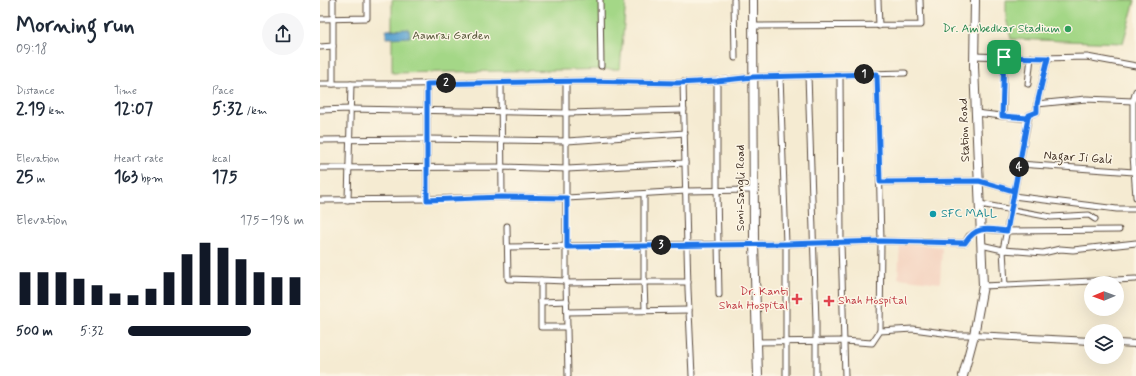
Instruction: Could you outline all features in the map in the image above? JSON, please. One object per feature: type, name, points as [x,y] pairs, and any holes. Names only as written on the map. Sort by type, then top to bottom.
[{"type":"main road","name":"Soni-Sangli Road","points":[[753,0],[753,190],[758,376]]},
{"type":"main road","name":"Station Road","points":[[963,376],[974,335],[983,286],[974,56],[975,0]]},
{"type":"street","points":[[332,84],[333,0]]},
{"type":"street","points":[[320,19],[367,18],[367,0]]},
{"type":"street","points":[[600,0],[601,66]]},
{"type":"street","points":[[734,0],[735,58]]},
{"type":"street","points":[[878,0],[879,26]]},
{"type":"street","points":[[752,26],[921,25],[920,0]]},
{"type":"street","points":[[320,47],[333,46]]},
{"type":"street","points":[[974,56],[1048,58],[1087,57],[1136,66]]},
{"type":"street","points":[[1002,116],[1004,57]]},
{"type":"street","points":[[1028,84],[1030,57]]},
{"type":"street","points":[[1005,285],[1003,250],[1028,118],[1029,115],[1037,112],[1037,104],[1048,58]]},
{"type":"street","points":[[320,84],[427,84],[566,81],[683,82],[717,81],[753,77],[905,73]]},
{"type":"street","points":[[757,342],[844,341],[872,343],[880,331],[881,241],[877,74]]},
{"type":"street","points":[[840,75],[845,376]]},
{"type":"street","points":[[780,76],[786,244],[786,376]]},
{"type":"street","points":[[808,76],[814,243],[816,376]]},
{"type":"street","points":[[566,81],[566,282],[568,376]]},
{"type":"street","points":[[717,81],[719,295]]},
{"type":"street","points":[[501,82],[502,197]]},
{"type":"street","points":[[683,82],[692,376]]},
{"type":"street","points":[[348,200],[351,84]]},
{"type":"street","points":[[427,84],[427,200]]},
{"type":"street","points":[[1136,92],[1133,102],[1135,128],[1134,172],[1136,197]]},
{"type":"street","points":[[1037,104],[1086,99],[1133,102]]},
{"type":"street","points":[[320,110],[350,109],[567,113],[684,110]]},
{"type":"street","points":[[976,114],[1028,118]]},
{"type":"street","points":[[320,140],[427,139],[567,141],[685,133]]},
{"type":"street","points":[[320,168],[501,167],[567,169],[685,163]]},
{"type":"street","name":"Nagar Ji Gali","points":[[1020,164],[1134,172]]},
{"type":"street","points":[[880,182],[979,181],[1014,193],[1117,208],[1136,209]]},
{"type":"street","points":[[320,200],[427,200],[502,197],[567,198],[753,190]]},
{"type":"street","points":[[644,194],[645,310]]},
{"type":"street","points":[[980,204],[1051,216],[1089,216],[1095,219]]},
{"type":"street","points":[[507,226],[508,279],[566,282],[688,282]]},
{"type":"street","points":[[508,247],[786,244],[881,241],[965,243],[969,236],[981,229],[1007,231],[1118,230]]},
{"type":"street","points":[[981,245],[1003,250],[1042,253],[1060,249],[1073,250],[1136,244]]},
{"type":"street","points":[[983,286],[1136,279]]},
{"type":"street","points":[[541,280],[541,327],[567,327]]},
{"type":"street","points":[[541,302],[567,302]]},
{"type":"street","points":[[567,312],[689,310]]},
{"type":"street","points":[[880,331],[913,329],[958,335],[1084,341]]},
{"type":"street","points":[[1124,343],[1136,344]]},
{"type":"shaded area","points":[[900,243],[942,247],[940,283],[898,278]]},
{"type":"green space","name":"Aamrai Garden","points":[[392,0],[626,0],[620,69],[392,73]]},
{"type":"green space","name":"Dr. Ambedkar Stadium","points":[[1006,0],[1135,0],[1123,43],[1011,39],[1006,18]]},
{"type":"water","points":[[409,29],[410,37],[386,38],[386,30]]},
{"type":"place","name":"Dr. Ambedkar Stadium","points":[[1068,29]]},
{"type":"place","name":"SFC MALL","points":[[933,214]]},
{"type":"place","name":"Dr. Kanti Shah Hospital","points":[[797,299]]},
{"type":"place","name":"Shah Hospital","points":[[829,301]]},
{"type":"route","points":[[1004,57],[1002,116],[1028,118],[1014,191],[979,181],[880,182],[877,74],[753,77],[677,83],[584,81],[427,84],[427,200],[502,197],[567,198],[567,247],[881,241],[965,243],[969,236],[981,229],[1007,231],[1028,118],[1029,115],[1037,112],[1037,104],[1048,58],[1004,57]]}]
